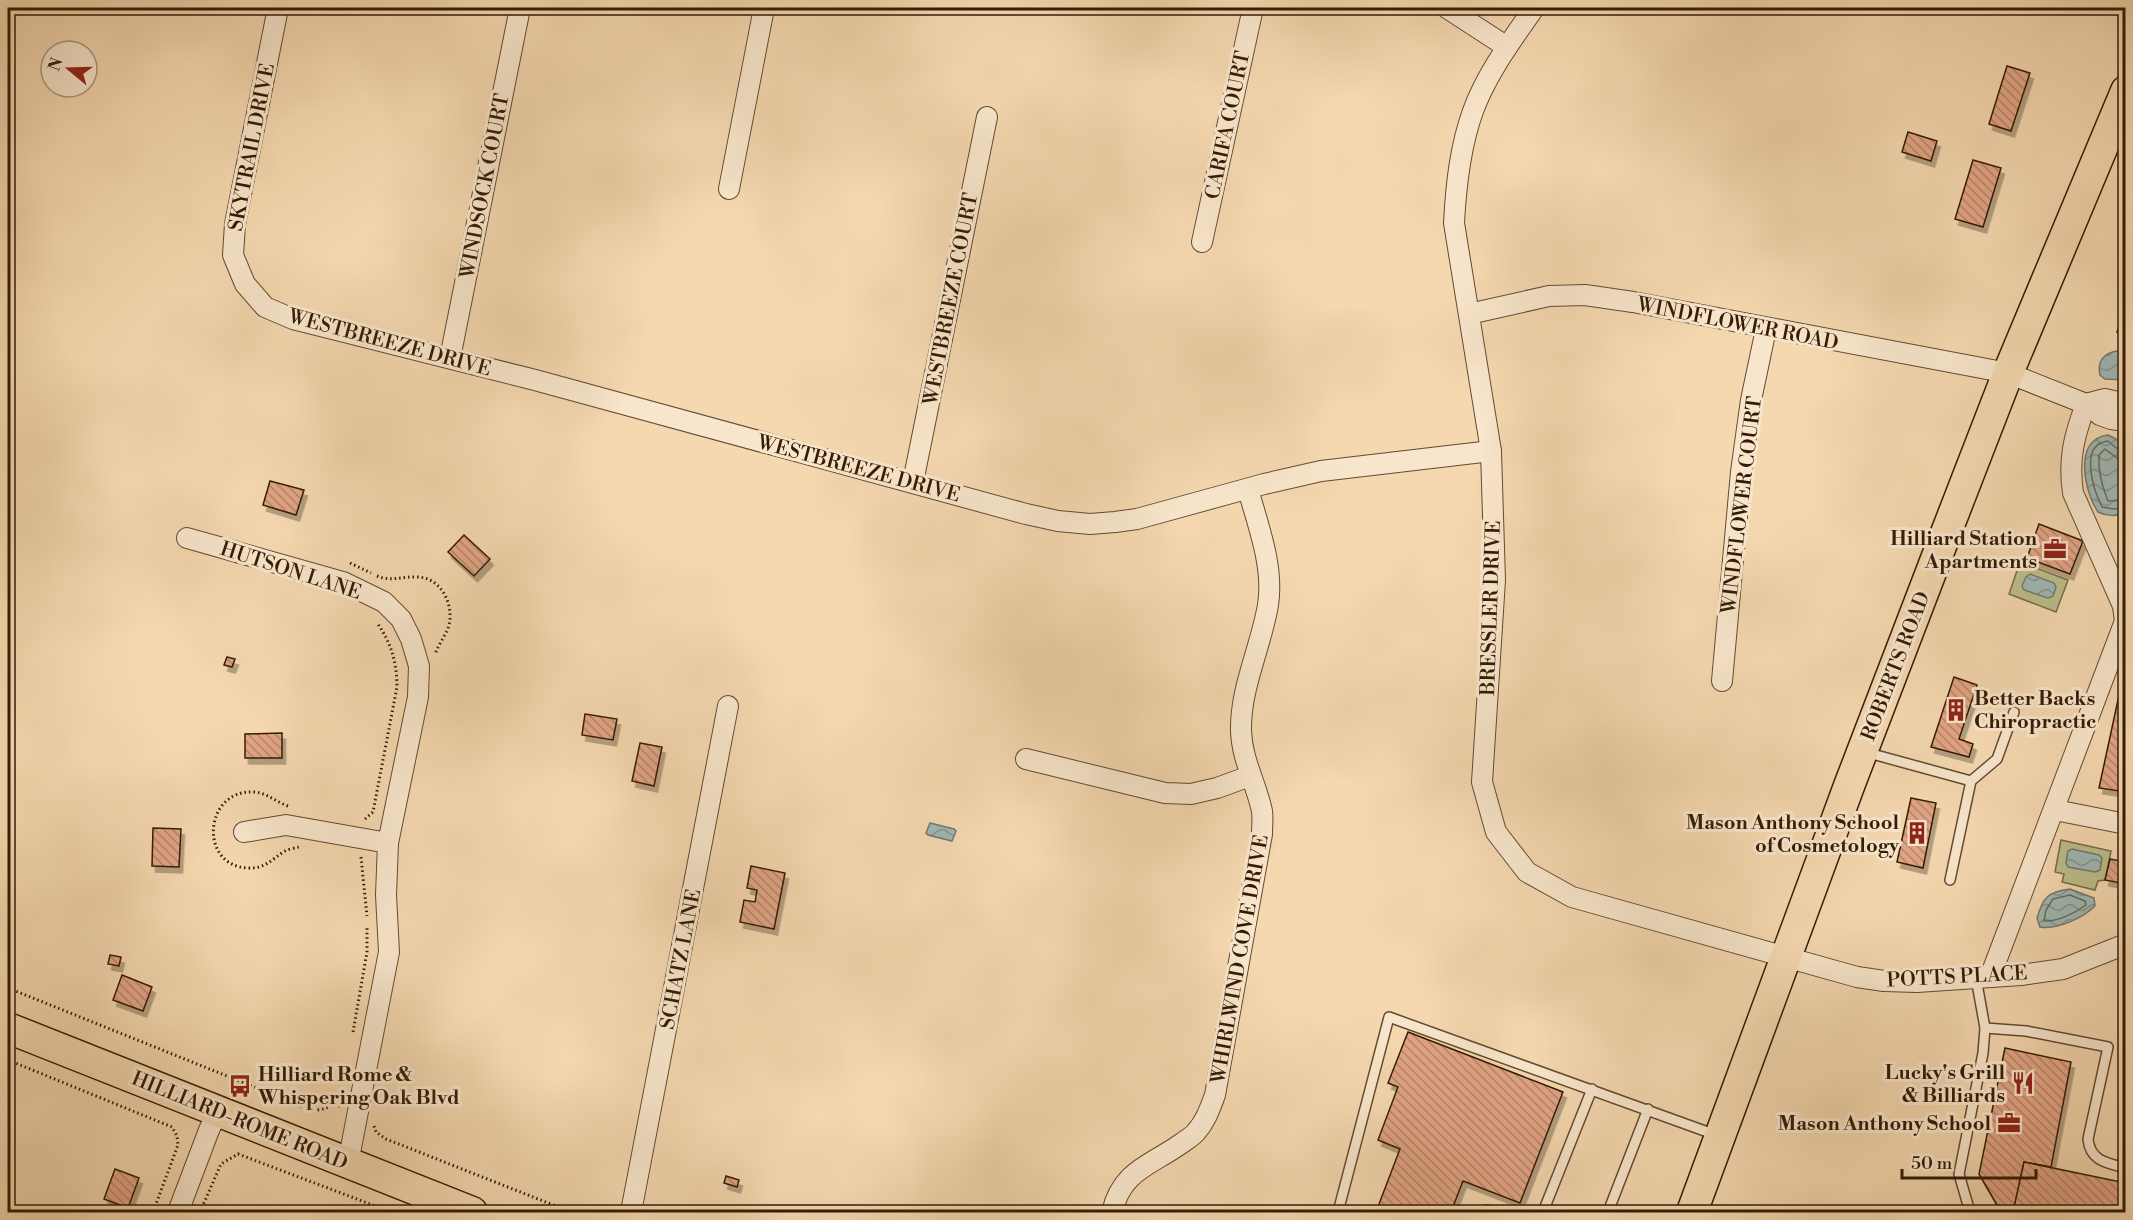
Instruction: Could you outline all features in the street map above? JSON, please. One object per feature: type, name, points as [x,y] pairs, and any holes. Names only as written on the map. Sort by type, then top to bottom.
[{"type":"main road","name":"ROBERTS ROAD","points":[[1692,1212],[1722,1137],[1863,751],[2008,373],[2126,92]]},
{"type":"main road","name":"HILLIARD-ROME ROAD","points":[[8,1028],[472,1212]]},
{"type":"street","name":"SKYTRAIL DRIVE","points":[[245,284],[233,255],[235,224],[278,8]]},
{"type":"street","points":[[729,189],[764,8]]},
{"type":"street","name":"CARIFA COURT","points":[[1202,242],[1253,8]]},
{"type":"street","points":[[1448,8],[1508,47]]},
{"type":"street","name":"BRESSLER DRIVE","points":[[1534,8],[1492,72],[1474,109],[1461,152],[1455,188],[1454,223],[1491,451],[1495,580],[1482,782],[1496,832],[1527,872],[1572,897],[1786,957]]},
{"type":"street","name":"WINDSOCK COURT","points":[[450,358],[519,13]]},
{"type":"street","name":"WESTBREEZE COURT","points":[[913,482],[987,117]]},
{"type":"street","name":"WESTBREEZE DRIVE","points":[[245,284],[265,307],[293,319],[450,358],[1058,521],[1090,524],[1137,519],[1321,471],[1491,451]]},
{"type":"street","name":"WINDFLOWER ROAD","points":[[1469,314],[1549,296],[1585,295],[1633,302],[2008,373],[2086,404],[2111,420],[2126,421]]},
{"type":"street","name":"WINDFLOWER COURT","points":[[1722,681],[1741,472],[1751,400],[1766,329]]},
{"type":"street","points":[[1983,977],[2055,810],[2121,647],[2125,612],[2073,493],[2070,475],[2072,446],[2086,404],[2105,399],[2126,404]]},
{"type":"street","name":"WHIRLWIND COVE DRIVE","points":[[1112,1212],[1119,1192],[1130,1176],[1144,1164],[1161,1158],[1196,1133],[1208,1115],[1215,1095],[1262,834],[1262,812],[1243,752],[1241,730],[1243,706],[1268,605],[1270,578],[1266,552],[1248,489]]},
{"type":"street","name":"HUTSON LANE","points":[[187,538],[343,582],[384,602],[401,619],[411,639],[419,666],[418,697],[388,843],[386,895],[389,952],[348,1163]]},
{"type":"street","name":"SCHATZ LANE","points":[[631,1212],[728,706]]},
{"type":"street","points":[[1026,759],[1165,793],[1191,794],[1217,788],[1250,776]]},
{"type":"street","points":[[2055,810],[2126,824]]},
{"type":"street","points":[[244,832],[286,825],[388,843]]},
{"type":"street","name":"POTTS PLACE","points":[[1786,957],[1857,977],[1917,982],[2021,975],[2063,969],[2126,944]]},
{"type":"street","points":[[178,1212],[208,1130],[218,1111]]},
{"type":"lane","points":[[1950,879],[1971,781],[1997,759],[2014,712]]},
{"type":"lane","points":[[1863,751],[1971,781]]},
{"type":"lane","points":[[1970,1212],[1959,1174],[1983,1053],[1985,1028],[1983,977]]},
{"type":"lane","points":[[1338,1212],[1389,1017],[1722,1137]]},
{"type":"lane","points":[[1985,1028],[2026,1031],[2108,1047],[2088,1139],[2089,1148],[2102,1162],[2126,1168]]},
{"type":"lane","points":[[1543,1212],[1592,1089]]},
{"type":"lane","points":[[1608,1212],[1648,1109]]},
{"type":"lane","points":[[1487,1212],[1487,1210],[1493,1212]]},
{"type":"path","points":[[358,819],[367,819],[373,812],[397,687],[393,651],[385,633],[371,616]]},
{"type":"path","points":[[295,808],[256,792],[239,793],[228,799],[219,809],[213,821],[213,835],[223,859],[236,867],[265,866],[286,850],[306,847]]},
{"type":"path","points":[[351,1040],[367,952],[368,923],[362,857],[353,855]]},
{"type":"path","points":[[8,988],[309,1109],[319,1111],[336,1102],[341,1095],[343,1084]]},
{"type":"path","points":[[8,1059],[172,1127],[177,1136],[178,1145],[153,1212]]},
{"type":"path","points":[[336,1102],[340,1107]]},
{"type":"path","points":[[200,1212],[221,1164],[238,1154],[391,1212]]},
{"type":"green space","points":[[2020,562],[2068,580],[2056,612],[2009,594]]},
{"type":"green space","points":[[2061,840],[2111,851],[2105,880],[2098,881],[2095,890],[2062,882],[2064,874],[2055,872]]},
{"type":"water","points":[[2116,351],[2125,352],[2125,380],[2105,379],[2100,375],[2099,366],[2102,359]]},
{"type":"water","points":[[2108,435],[2120,441],[2125,450],[2125,512],[2115,515],[2098,512],[2086,479],[2086,456],[2090,446],[2097,439]]},
{"type":"water","points":[[2030,574],[2054,583],[2056,587],[2053,596],[2048,598],[2024,590],[2022,586]]},
{"type":"water","points":[[930,823],[954,829],[956,831],[952,841],[928,835],[926,833]]},
{"type":"water","points":[[2072,849],[2099,855],[2102,858],[2100,870],[2095,872],[2068,867],[2066,863],[2068,851]]},
{"type":"water","points":[[2070,889],[2094,898],[2095,906],[2084,915],[2069,922],[2054,927],[2040,927],[2037,918],[2044,900],[2051,894]]},
{"type":"building","points":[[2007,66],[2030,73],[2011,131],[1989,124]]},
{"type":"building","points":[[1908,132],[1937,141],[1931,161],[1902,152]]},
{"type":"building","points":[[1973,160],[2001,168],[1983,227],[1955,219]]},
{"type":"building","points":[[2126,309],[2126,336],[2117,332]]},
{"type":"building","points":[[270,481],[304,490],[296,515],[263,505]]},
{"type":"building","name":"Hilliard Station Apartments","points":[[2039,524],[2083,541],[2070,574],[2027,558]]},
{"type":"building","points":[[464,535],[490,559],[474,576],[448,552]]},
{"type":"building","points":[[227,657],[235,659],[232,667],[224,665]]},
{"type":"building","points":[[2124,672],[2126,672],[2126,792],[2099,788]]},
{"type":"building","name":"Better Backs Chiropractic","points":[[1954,677],[1977,685],[1959,739],[1973,744],[1969,757],[1931,747]]},
{"type":"building","points":[[585,714],[617,719],[613,740],[582,735]]},
{"type":"building","points":[[282,733],[282,758],[245,758],[245,734]]},
{"type":"building","points":[[640,743],[662,747],[654,786],[632,781]]},
{"type":"building","name":"Mason Anthony School of Cosmetology","points":[[1911,798],[1936,803],[1923,868],[1897,862]]},
{"type":"building","points":[[153,828],[181,829],[179,867],[152,866]]},
{"type":"building","points":[[2110,859],[2126,862],[2126,898],[2118,897],[2121,883],[2105,880]]},
{"type":"building","points":[[751,866],[785,873],[774,929],[740,922],[744,900],[755,902],[757,890],[747,888]]},
{"type":"building","points":[[110,955],[121,957],[119,966],[108,964]]},
{"type":"building","points":[[122,975],[152,987],[143,1011],[113,1000]]},
{"type":"building","points":[[1408,1032],[1563,1092],[1520,1203],[1463,1181],[1451,1212],[1376,1212],[1400,1149],[1378,1140],[1398,1087],[1388,1083]]},
{"type":"building","points":[[2005,1048],[2071,1062],[2051,1167],[2024,1162],[2014,1209],[1997,1205],[1979,1174]]},
{"type":"building","points":[[2024,1162],[2126,1183],[2126,1212],[2013,1212]]},
{"type":"building","points":[[115,1169],[139,1178],[128,1208],[104,1199]]},
{"type":"building","points":[[726,1176],[739,1180],[737,1187],[724,1183]]},
{"type":"place","name":"Hilliard Station Apartments","points":[[2055,549]]},
{"type":"place","name":"Better Backs Chiropractic","points":[[1956,710]]},
{"type":"place","name":"Mason Anthony School of Cosmetology","points":[[1917,833]]},
{"type":"place","name":"Lucky's Grill & Billiards","points":[[2023,1083]]},
{"type":"place","name":"Hilliard Rome & Whispering Oak Blvd","points":[[240,1086]]},
{"type":"place","name":"Mason Anthony School","points":[[2009,1123]]}]
